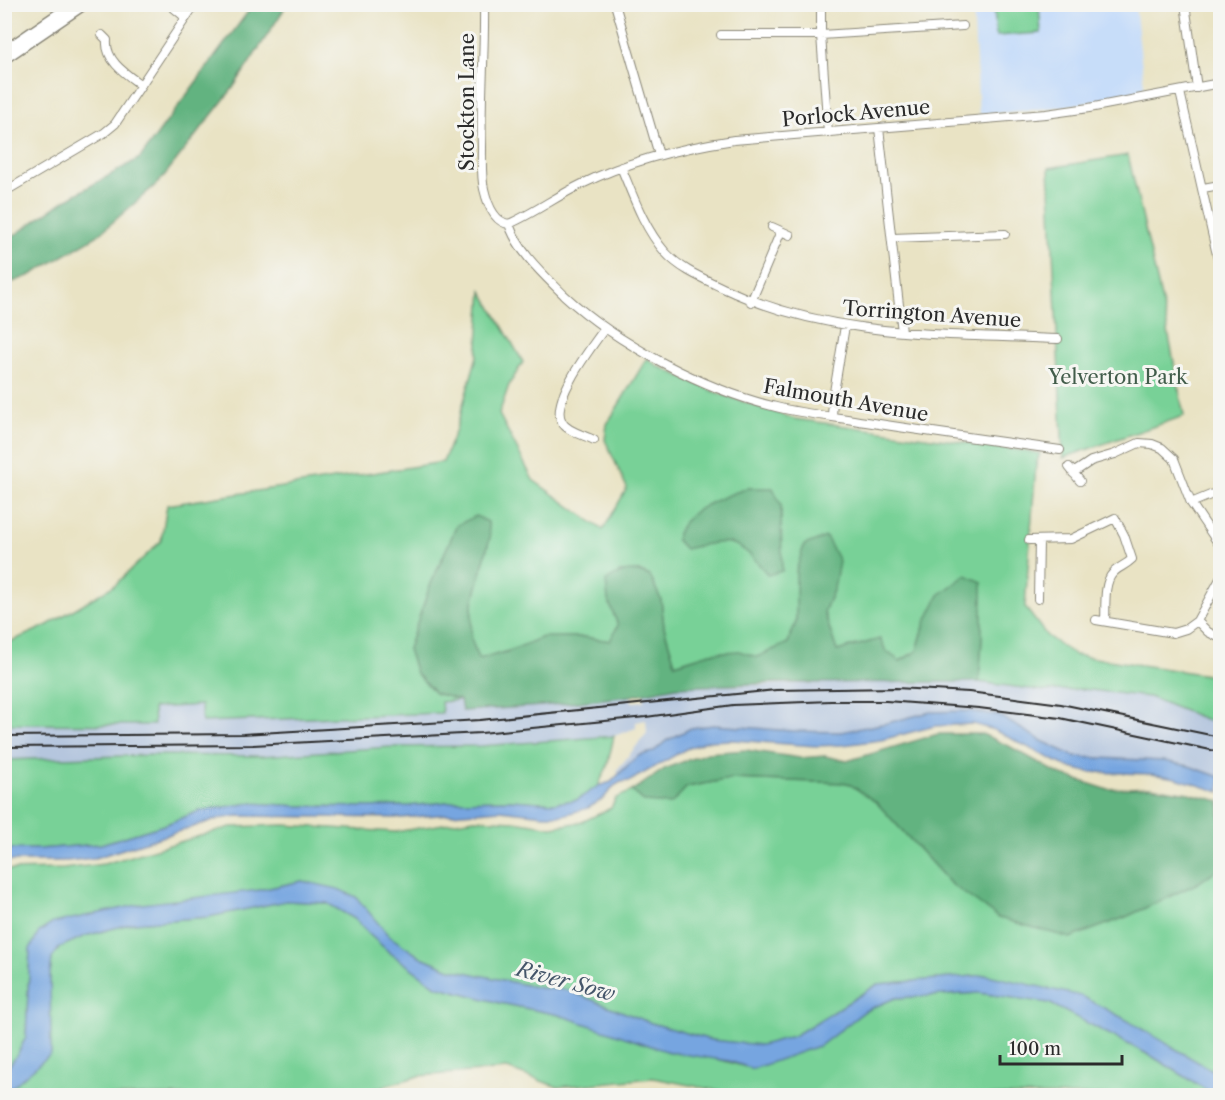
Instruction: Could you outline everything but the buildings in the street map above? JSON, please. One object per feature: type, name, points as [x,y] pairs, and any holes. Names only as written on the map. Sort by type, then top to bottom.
[{"type":"highway","points":[[4,55],[79,4]]},
{"type":"street","points":[[169,4],[186,18]]},
{"type":"street","points":[[4,192],[115,124],[195,4]]},
{"type":"street","name":"Stockton Lane","points":[[484,4],[480,107],[483,186],[498,220],[509,224]]},
{"type":"street","points":[[615,4],[659,155]]},
{"type":"street","points":[[821,4],[828,133]]},
{"type":"street","points":[[1185,4],[1197,88]]},
{"type":"street","points":[[721,35],[821,35],[963,26]]},
{"type":"street","points":[[108,37],[106,48],[118,69],[141,85]]},
{"type":"street","name":"Porlock Avenue","points":[[509,224],[582,184],[621,167],[659,155],[734,140],[1046,114],[1221,83]]},
{"type":"street","points":[[1180,92],[1221,268]]},
{"type":"street","points":[[879,128],[902,332]]},
{"type":"street","name":"Torrington Avenue","points":[[621,167],[650,232],[665,252],[691,273],[751,302],[799,317],[845,326],[902,332],[1058,339]]},
{"type":"street","points":[[1203,188],[1221,185]]},
{"type":"street","name":"Falmouth Avenue","points":[[509,224],[512,234],[525,255],[580,309],[605,328],[668,365],[731,393],[776,407],[832,417],[1060,450]]},
{"type":"street","points":[[772,227],[790,236]]},
{"type":"street","points":[[751,302],[781,231]]},
{"type":"street","points":[[892,238],[1005,234]]},
{"type":"street","points":[[832,417],[845,326]]},
{"type":"street","points":[[594,440],[567,428],[561,421],[561,400],[579,365],[605,328]]},
{"type":"street","points":[[1080,481],[1071,470],[1091,461],[1115,454],[1139,443],[1162,448],[1174,459],[1191,503],[1221,546]]},
{"type":"street","points":[[1191,503],[1221,491]]},
{"type":"street","points":[[1029,540],[1071,539],[1115,518],[1124,535],[1132,559],[1124,567],[1112,573],[1108,580],[1101,620],[1173,633],[1186,629],[1197,621],[1221,579]]},
{"type":"street","points":[[1038,599],[1039,540]]},
{"type":"street","points":[[1197,621],[1208,632],[1221,638]]},
{"type":"shaded area","points":[[973,5],[1135,5],[1145,94],[1060,107],[979,115]]},
{"type":"shaded area","points":[[900,681],[979,682],[1045,691],[1082,689],[1149,697],[1220,725],[1220,777],[1189,766],[1164,761],[1076,757],[1042,741],[998,715],[968,711],[930,712],[841,732],[713,725],[691,728],[666,741],[653,752],[633,760],[619,776],[617,770],[647,733],[646,720],[636,722],[636,728],[614,736],[481,746],[390,747],[262,756],[151,755],[5,760],[5,724],[154,725],[153,708],[201,705],[203,722],[442,713],[441,702],[460,700],[462,711],[542,706],[631,696],[632,702],[644,701],[644,693],[676,687]]},
{"type":"green space","points":[[253,5],[285,5],[233,88],[160,181],[97,236],[31,275],[5,285],[5,242],[64,201],[140,158]]},
{"type":"green space","points":[[994,5],[1039,5],[1041,33],[996,36]]},
{"type":"green space","name":"Yelverton Park","points":[[1128,155],[1165,315],[1184,416],[1063,458],[1049,168]]},
{"type":"green space","points":[[482,291],[523,362],[509,385],[499,414],[533,480],[603,530],[627,488],[605,440],[607,424],[647,358],[658,366],[715,392],[795,419],[1040,453],[1036,465],[1025,607],[1047,636],[1075,655],[1220,677],[1220,725],[1149,697],[1082,689],[1045,691],[979,682],[982,638],[925,623],[917,651],[900,661],[886,651],[856,645],[837,652],[824,612],[834,588],[797,598],[796,622],[788,643],[757,657],[725,652],[675,664],[664,627],[661,600],[650,576],[639,571],[619,572],[608,600],[618,625],[610,641],[584,637],[561,637],[478,659],[471,638],[472,606],[490,537],[457,525],[430,586],[408,649],[416,673],[435,693],[460,700],[441,702],[442,713],[202,722],[201,705],[153,708],[154,725],[5,724],[5,644],[46,626],[115,585],[161,541],[167,505],[443,462],[456,429],[477,356]]},
{"type":"green space","points":[[748,488],[773,488],[781,505],[782,571],[768,575],[748,553],[732,544],[713,543],[685,549],[676,540],[685,520],[694,513],[715,500]]},
{"type":"green space","points":[[476,516],[488,522],[490,537],[472,606],[471,638],[478,659],[507,652],[543,637],[584,637],[610,641],[618,625],[608,600],[606,581],[622,572],[633,571],[650,576],[661,600],[664,627],[675,664],[710,653],[739,651],[757,657],[788,643],[796,622],[796,571],[804,545],[826,537],[839,561],[834,588],[824,612],[837,651],[880,639],[886,651],[900,661],[917,651],[925,623],[939,595],[966,575],[982,582],[979,682],[776,683],[676,687],[631,696],[542,706],[462,711],[460,700],[435,693],[416,673],[408,649],[430,586],[457,525]]},
{"type":"green space","points":[[938,734],[982,734],[1059,774],[1106,789],[1150,787],[1220,801],[1220,867],[1198,883],[1126,917],[1070,938],[999,918],[951,884],[877,803],[848,783],[730,779],[687,787],[671,804],[645,802],[632,791],[666,768],[707,753],[746,750],[800,758],[825,756],[847,761]]},
{"type":"green space","points":[[614,736],[607,767],[598,786],[577,800],[554,803],[510,800],[458,801],[367,807],[251,803],[199,811],[164,825],[101,844],[5,849],[5,760],[151,755],[262,756],[390,747],[481,746]]},
{"type":"green space","points":[[730,779],[848,783],[877,803],[951,884],[1198,883],[1220,867],[1220,1075],[1211,1069],[987,975],[878,984],[794,1036],[761,1046],[711,1040],[651,1023],[567,990],[540,988],[450,969],[419,956],[388,936],[356,897],[302,881],[30,949],[26,1037],[17,1055],[5,1071],[5,870],[63,869],[104,864],[231,827],[284,825],[395,832],[474,819],[514,821],[552,827],[582,822],[611,808],[616,798],[632,791],[645,802],[687,787]]},
{"type":"green space","points":[[286,901],[327,903],[355,919],[389,952],[436,986],[500,1003],[559,1015],[753,1069],[844,1026],[865,1011],[895,998],[979,993],[1049,1003],[1153,1057],[1215,1095],[747,1096],[653,1078],[558,1087],[507,1069],[419,1076],[368,1091],[341,1095],[5,1096],[5,1093],[51,1053],[50,975],[52,958],[60,947],[85,936],[133,923],[208,917]]},
{"type":"water","points":[[968,711],[998,715],[1042,741],[1076,757],[1164,761],[1189,766],[1220,777],[1220,792],[1176,778],[1151,774],[1087,772],[1067,767],[994,730],[973,724],[935,726],[881,740],[843,745],[815,746],[733,740],[707,741],[686,749],[630,781],[621,782],[614,786],[603,799],[588,808],[563,815],[500,810],[401,818],[238,816],[218,819],[95,858],[67,861],[5,861],[5,849],[101,844],[164,825],[199,811],[251,803],[367,807],[458,801],[510,800],[554,803],[577,800],[598,786],[611,782],[640,755],[653,752],[666,741],[691,728],[713,725],[841,732],[930,712]]},
{"type":"water","points":[[302,881],[338,889],[356,897],[389,936],[419,956],[450,969],[540,988],[567,990],[651,1023],[711,1040],[761,1045],[794,1036],[878,984],[987,975],[1081,996],[1220,1075],[1220,1095],[1215,1095],[1153,1057],[1049,1003],[979,993],[895,998],[865,1011],[821,1045],[753,1069],[729,1061],[669,1052],[559,1015],[500,1003],[436,986],[389,952],[355,919],[327,903],[286,901],[208,917],[133,923],[85,936],[60,947],[52,958],[50,975],[51,1054],[5,1093],[5,1071],[17,1055],[26,1037],[30,949],[39,932],[53,923],[142,904],[260,890]]},
{"type":"railway","points":[[4,736],[243,734],[480,720],[776,690],[896,688],[969,692],[1061,704],[1220,737]]},
{"type":"railway","points":[[4,747],[253,745],[481,733],[646,717],[733,705],[886,701],[979,708],[1060,718],[1220,752]]},
{"type":"water label","name":"River Sow","points":[[566,981]]}]
